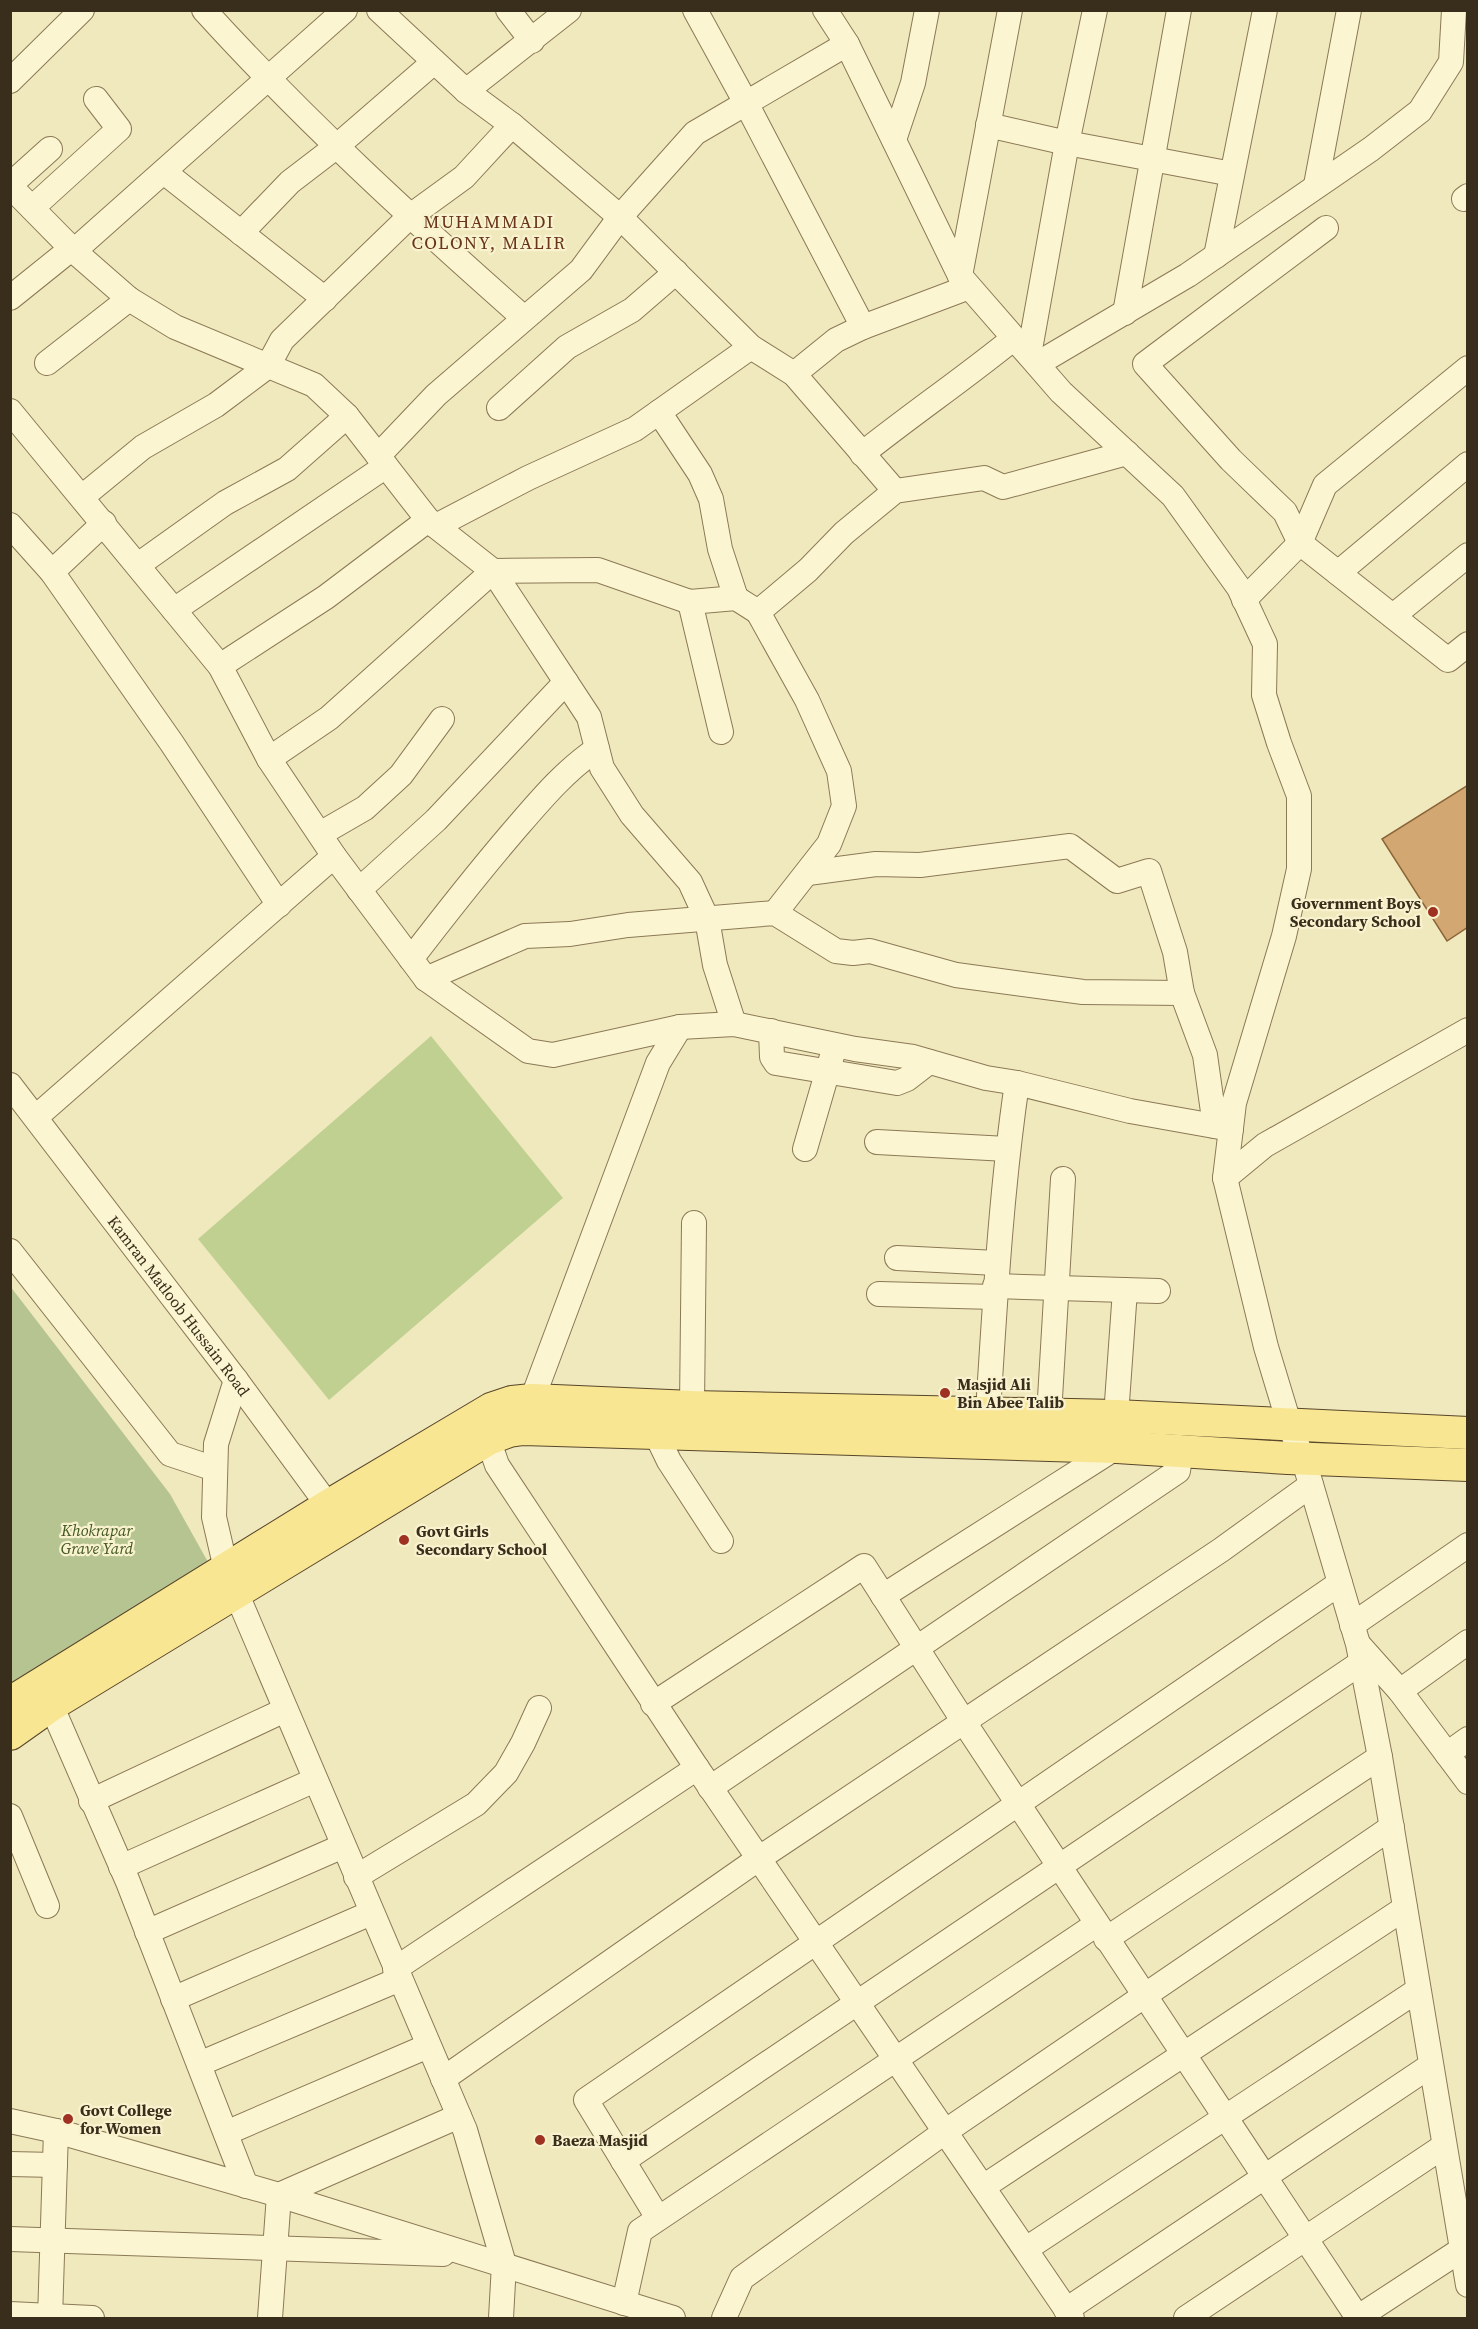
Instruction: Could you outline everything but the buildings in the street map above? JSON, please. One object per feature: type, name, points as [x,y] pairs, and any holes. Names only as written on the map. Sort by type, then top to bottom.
[{"type":"main road","points":[[10,1734],[232,1581],[336,1516],[491,1409],[512,1402],[532,1400],[692,1407],[769,1423],[1117,1431],[1289,1424],[1467,1433]]},
{"type":"main road","points":[[336,1516],[488,1439],[509,1431],[523,1429],[655,1432],[769,1423],[988,1412],[1049,1415],[1117,1431],[1181,1450],[1306,1471],[1467,1465]]},
{"type":"main road","points":[[10,1703],[232,1581]]},
{"type":"street","points":[[204,10],[268,81],[409,217],[524,318]]},
{"type":"street","points":[[10,298],[73,250],[164,172],[345,10]]},
{"type":"street","points":[[379,10],[466,92],[512,125],[620,217],[751,347],[794,374],[895,491]]},
{"type":"street","points":[[508,10],[532,41]]},
{"type":"street","points":[[466,92],[569,10]]},
{"type":"street","points":[[695,10],[863,327]]},
{"type":"street","points":[[894,140],[913,83],[927,10]]},
{"type":"street","points":[[965,281],[988,125],[1010,10]]},
{"type":"street","points":[[1027,352],[1095,10]]},
{"type":"street","points":[[1125,314],[1179,10]]},
{"type":"street","points":[[1216,256],[1265,10]]},
{"type":"street","points":[[1316,185],[1349,10]]},
{"type":"street","points":[[862,453],[929,401],[968,376],[1125,314],[1216,256],[1371,149],[1420,111],[1451,62],[1454,10]]},
{"type":"street","points":[[13,72],[68,15]]},
{"type":"street","points":[[832,15],[965,281],[1061,392],[1173,496],[1239,588],[1265,644],[1264,694],[1299,796],[1299,869],[1284,936],[1234,1103],[1223,1127]]},
{"type":"street","points":[[174,610],[382,461],[436,395],[581,270],[620,217],[695,133],[847,44]]},
{"type":"street","points":[[241,233],[290,182],[337,146],[435,62]]},
{"type":"street","points":[[32,208],[119,129],[96,99]]},
{"type":"street","points":[[82,497],[143,447],[216,405],[268,366],[282,340],[409,217],[464,177],[512,125]]},
{"type":"street","points":[[988,125],[1067,143],[1233,174]]},
{"type":"street","points":[[50,149],[10,186],[73,250],[129,299],[175,327],[314,385],[347,416],[432,523],[493,572],[589,717],[602,768],[632,815],[690,882],[707,919],[715,964],[734,1024]]},
{"type":"street","points":[[164,172],[325,299]]},
{"type":"street","points":[[1326,228],[1146,364],[1231,460],[1285,512],[1300,543],[1448,660],[1467,644]]},
{"type":"street","points":[[499,408],[567,347],[632,310],[676,272]]},
{"type":"street","points":[[794,374],[836,340],[965,281]]},
{"type":"street","points":[[47,363],[129,299]]},
{"type":"street","points":[[220,666],[326,597],[432,523],[635,429],[751,347]]},
{"type":"street","points":[[1244,600],[1300,543],[1325,485],[1467,368]]},
{"type":"street","points":[[10,411],[220,666],[269,759],[334,856],[426,980],[528,1052],[553,1055],[680,1027],[734,1024],[835,1045],[913,1057],[986,1078],[1017,1083],[1130,1111],[1223,1127]]},
{"type":"street","points":[[659,412],[700,474],[711,499],[720,549],[736,598]]},
{"type":"street","points":[[138,565],[225,503],[286,469],[347,416]]},
{"type":"street","points":[[758,612],[808,570],[844,533],[895,491],[984,478],[1003,487],[1127,453]]},
{"type":"street","points":[[1338,573],[1467,464]]},
{"type":"street","points":[[52,572],[104,523]]},
{"type":"street","points":[[10,525],[52,572],[171,742],[279,905]]},
{"type":"street","points":[[1393,616],[1467,555]]},
{"type":"street","points":[[269,759],[329,718],[493,572],[598,570],[690,602],[736,598],[758,612],[807,700],[838,771],[844,806],[829,844],[775,913]]},
{"type":"street","points":[[690,602],[721,732]]},
{"type":"street","points":[[359,890],[436,820],[566,682]]},
{"type":"street","points":[[320,834],[365,808],[401,775],[442,719]]},
{"type":"street","points":[[411,959],[472,880],[546,795],[581,760],[597,750]]},
{"type":"street","points":[[808,873],[876,864],[920,865],[1070,846],[1117,881],[1149,871],[1174,952],[1182,993],[1205,1055],[1223,1127],[1225,1178],[1266,1347],[1306,1471],[1357,1644],[1380,1756],[1444,2146],[1460,2196],[1461,2250],[1467,2281]]},
{"type":"street","points":[[36,1117],[334,856]]},
{"type":"street","points":[[426,980],[525,936],[570,934],[628,925],[775,913],[836,951],[853,953],[870,951],[956,975],[1083,992],[1182,993]]},
{"type":"street","points":[[532,1400],[658,1063],[680,1027]]},
{"type":"street","points":[[1225,1178],[1265,1145],[1467,1030]]},
{"type":"street","points":[[771,1032],[772,1057],[776,1063],[897,1083],[929,1062]]},
{"type":"street","points":[[805,1149],[835,1045]]},
{"type":"street","points":[[988,1412],[1007,1149],[1017,1083]]},
{"type":"street","name":"Kamran Matloob Hussain Road","points":[[10,1085],[236,1380],[336,1516]]},
{"type":"street","points":[[877,1142],[1007,1149]]},
{"type":"street","points":[[1049,1415],[1063,1179]]},
{"type":"street","points":[[692,1407],[694,1223]]},
{"type":"street","points":[[10,1251],[170,1454],[215,1469]]},
{"type":"street","points":[[897,1258],[996,1282],[1057,1288],[1158,1292]]},
{"type":"street","points":[[879,1294],[996,1282]]},
{"type":"street","points":[[883,1596],[1117,1431],[1125,1290]]},
{"type":"street","points":[[236,1380],[216,1444],[214,1517],[232,1581],[459,2116],[504,2264],[501,2319]]},
{"type":"street","points":[[655,1432],[669,1461],[721,1541]]},
{"type":"street","points":[[488,1439],[497,1465],[654,1704],[1069,2314],[1264,2177],[1430,2066]]},
{"type":"street","points":[[710,1788],[1178,1471],[1181,1450]]},
{"type":"street","points":[[443,2079],[758,1859],[1221,1550],[1306,1471]]},
{"type":"street","points":[[623,2161],[1059,1866],[1357,1644],[1467,1545]]},
{"type":"street","points":[[654,1704],[864,1566],[1017,1804],[1358,2318],[1461,2250]]},
{"type":"street","points":[[658,2218],[586,2100],[1340,1583]]},
{"type":"street","points":[[1400,1691],[1467,1642]]},
{"type":"street","points":[[1357,1644],[1400,1691],[1467,1782]]},
{"type":"street","points":[[51,1706],[121,1867],[246,2186]]},
{"type":"street","points":[[356,1877],[476,1803],[506,1773],[539,1708]]},
{"type":"street","points":[[91,1801],[285,1710]]},
{"type":"street","points":[[1447,1755],[1467,1739]]},
{"type":"street","points":[[624,2303],[640,2231],[896,2059],[1380,1756]]},
{"type":"street","points":[[199,2064],[398,1974],[697,1768]]},
{"type":"street","points":[[121,1867],[315,1780]]},
{"type":"street","points":[[10,1816],[47,1906]]},
{"type":"street","points":[[724,2319],[742,2278],[946,2131],[1392,1827]]},
{"type":"street","points":[[147,1932],[343,1846]]},
{"type":"street","points":[[983,2187],[1405,1908]]},
{"type":"street","points":[[173,2000],[371,1913]]},
{"type":"street","points":[[1026,2249],[1418,1990]]},
{"type":"street","points":[[226,2133],[428,2046]]},
{"type":"street","points":[[279,2195],[459,2116]]},
{"type":"street","points":[[10,2121],[56,2131],[279,2195],[673,2319]]},
{"type":"street","points":[[50,2318],[56,2131]]},
{"type":"street","points":[[1186,2319],[1444,2146]]},
{"type":"street","points":[[10,2164],[55,2165]]},
{"type":"street","points":[[270,2319],[279,2195]]},
{"type":"street","points":[[10,2239],[475,2255]]},
{"type":"street","points":[[10,2314],[92,2319]]},
{"type":"green space","points":[[431,1036],[563,1198],[329,1400],[198,1239]]},
{"type":"green space","name":"Khokrapar Grave Yard","points":[[10,1286],[170,1494],[213,1571],[10,1690]]},
{"type":"place","name":"Government Boys Secondary School","points":[[1433,912]]},
{"type":"place","name":"Masjid Ali Bin Abee Talib","points":[[945,1393]]},
{"type":"place","name":"Govt Girls Secondary School","points":[[404,1540]]},
{"type":"place","name":"Govt College for Women","points":[[68,2119]]},
{"type":"place","name":"Baeza Masjid","points":[[540,2140]]},
{"type":"district","name":"MUHAMMADI COLONY, MALIR","points":[[489,232]]}]
